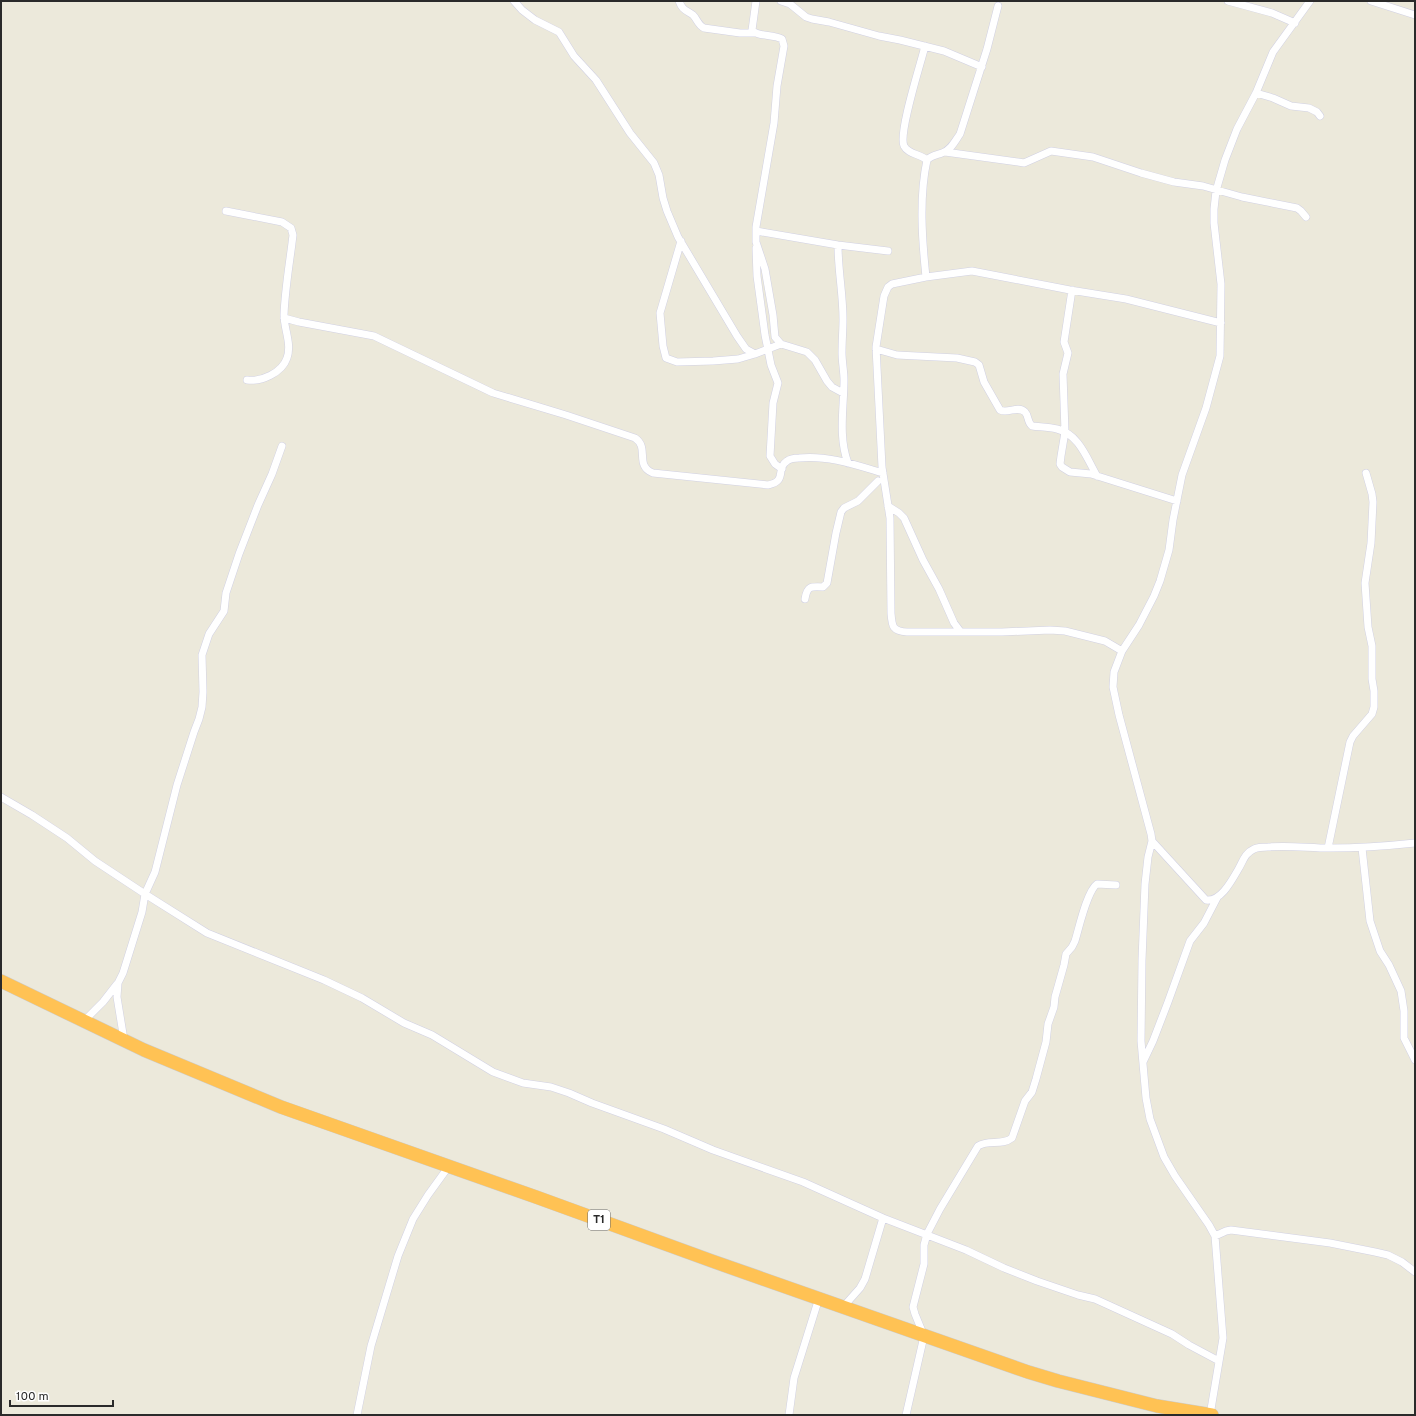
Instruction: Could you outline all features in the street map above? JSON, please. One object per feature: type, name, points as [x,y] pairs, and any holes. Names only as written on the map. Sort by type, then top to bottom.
[{"type":"highway","name":"T1","points":[[1,981],[124,1040],[209,1078],[274,1104],[987,1358],[1058,1381],[1157,1406],[1211,1415]]},
{"type":"street","points":[[514,1],[522,10],[535,20],[559,32],[574,56],[596,80],[630,133],[654,163],[659,175],[667,211],[681,240],[736,336],[746,349],[755,354]]},
{"type":"street","points":[[679,1],[682,8],[694,16],[700,26],[704,28],[778,36],[782,39],[784,46],[777,86],[774,123],[756,231],[757,276],[762,318],[771,365],[778,383],[773,403],[770,456],[775,464],[782,469]]},
{"type":"street","points":[[754,33],[752,28],[756,1]]},
{"type":"street","points":[[781,1],[790,4],[806,17],[944,51],[982,68]]},
{"type":"street","points":[[1228,1],[1272,13],[1295,23]]},
{"type":"street","points":[[1211,1415],[1223,1338],[1215,1236],[1164,1157],[1150,1119],[1146,1098],[1141,1041],[1144,908],[1147,867],[1152,841],[1119,714],[1114,687],[1114,672],[1122,651],[1154,596],[1160,581],[1169,550],[1182,476],[1206,408],[1220,356],[1221,284],[1214,223],[1216,191],[1225,160],[1231,143],[1256,93],[1273,52],[1310,1]]},
{"type":"street","points":[[1372,1],[1415,16]]},
{"type":"street","points":[[927,160],[944,152],[954,145],[960,134],[982,68],[998,6]]},
{"type":"street","points":[[925,46],[907,112],[903,144],[908,151],[920,155],[927,160]]},
{"type":"street","points":[[1256,93],[1273,98],[1291,106],[1309,108],[1320,116]]},
{"type":"street","points":[[944,152],[1024,163],[1051,151],[1093,157],[1140,173],[1297,208],[1306,217]]},
{"type":"street","points":[[926,277],[922,213],[927,160]]},
{"type":"street","points":[[226,211],[282,222],[291,228],[293,235],[284,318],[289,348],[287,357],[280,369],[261,379],[255,381],[247,380]]},
{"type":"street","points":[[756,231],[838,245],[888,251]]},
{"type":"street","points":[[681,240],[660,313],[663,346],[666,358],[677,362],[738,359],[781,344]]},
{"type":"street","points":[[838,245],[843,319],[842,419],[844,447],[848,463]]},
{"type":"street","points":[[756,246],[765,269],[773,315],[775,337],[781,344],[807,352],[815,360],[826,381],[832,387],[843,393]]},
{"type":"street","points":[[1122,651],[1104,641],[1065,631],[899,632],[894,628],[891,613],[890,518],[883,473],[876,349],[876,337],[884,296],[888,287],[892,284],[926,277],[972,271],[1126,299],[1221,323]]},
{"type":"street","points":[[1072,290],[1064,342],[1068,353],[1063,374],[1066,432],[1060,464],[1070,472],[1090,474],[1177,501]]},
{"type":"street","points":[[284,318],[374,336],[493,393],[635,438],[641,443],[642,446],[643,464],[648,471],[653,473],[768,485],[778,481],[781,478],[783,464],[787,460],[792,458],[809,457],[823,457],[883,473]]},
{"type":"street","points":[[876,349],[897,355],[957,358],[975,362],[979,365],[984,382],[1000,410],[1005,412],[1017,409],[1022,410],[1025,412],[1028,421],[1032,426],[1056,428],[1066,432],[1078,443],[1097,476]]},
{"type":"street","points":[[84,1021],[104,1002],[118,983],[123,973],[142,912],[145,894],[155,872],[177,785],[199,720],[203,692],[202,654],[204,646],[209,634],[224,611],[226,593],[239,554],[282,446]]},
{"type":"street","points":[[864,467],[885,487]]},
{"type":"street","points":[[1328,848],[1350,742],[1353,736],[1372,714],[1374,707],[1371,667],[1372,646],[1368,627],[1365,583],[1371,543],[1373,502],[1366,473]]},
{"type":"street","points":[[805,599],[808,588],[823,587],[828,583],[841,512],[844,508],[858,501],[878,481]]},
{"type":"street","points":[[888,506],[904,518],[954,623],[960,631]]},
{"type":"street","points":[[1,797],[67,838],[91,858],[207,933],[324,980],[362,998],[404,1023],[432,1035],[493,1072],[523,1083],[551,1087],[568,1092],[713,1150],[803,1182],[883,1218],[927,1234],[1037,1281],[1063,1291],[1102,1302],[1172,1334],[1189,1345],[1220,1361]]},
{"type":"street","points":[[1152,841],[1206,900],[1211,901],[1217,898]]},
{"type":"street","points":[[1143,1062],[1153,1041],[1190,941],[1204,923],[1217,898],[1228,885],[1245,856],[1249,852],[1256,848],[1285,845],[1328,848],[1362,848],[1415,843]]},
{"type":"street","points":[[1362,848],[1370,921],[1380,951],[1389,965],[1401,991],[1404,1011],[1404,1038],[1415,1060]]},
{"type":"street","points":[[906,1415],[924,1336],[913,1307],[924,1264],[924,1245],[927,1234],[940,1209],[978,1146],[982,1143],[1000,1143],[1012,1138],[1026,1101],[1032,1092],[1046,1042],[1048,1024],[1054,1007],[1055,997],[1066,954],[1075,941],[1089,895],[1094,886],[1097,884],[1116,886]]},
{"type":"street","points":[[118,983],[117,996],[124,1040]]},
{"type":"street","points":[[357,1415],[371,1346],[398,1256],[413,1219],[449,1166]]},
{"type":"street","points":[[844,1306],[860,1288],[865,1278],[883,1218]]},
{"type":"street","points":[[1215,1236],[1232,1230],[1330,1243],[1388,1255],[1402,1262],[1415,1272]]},
{"type":"street","points":[[789,1415],[794,1378],[819,1298]]}]
